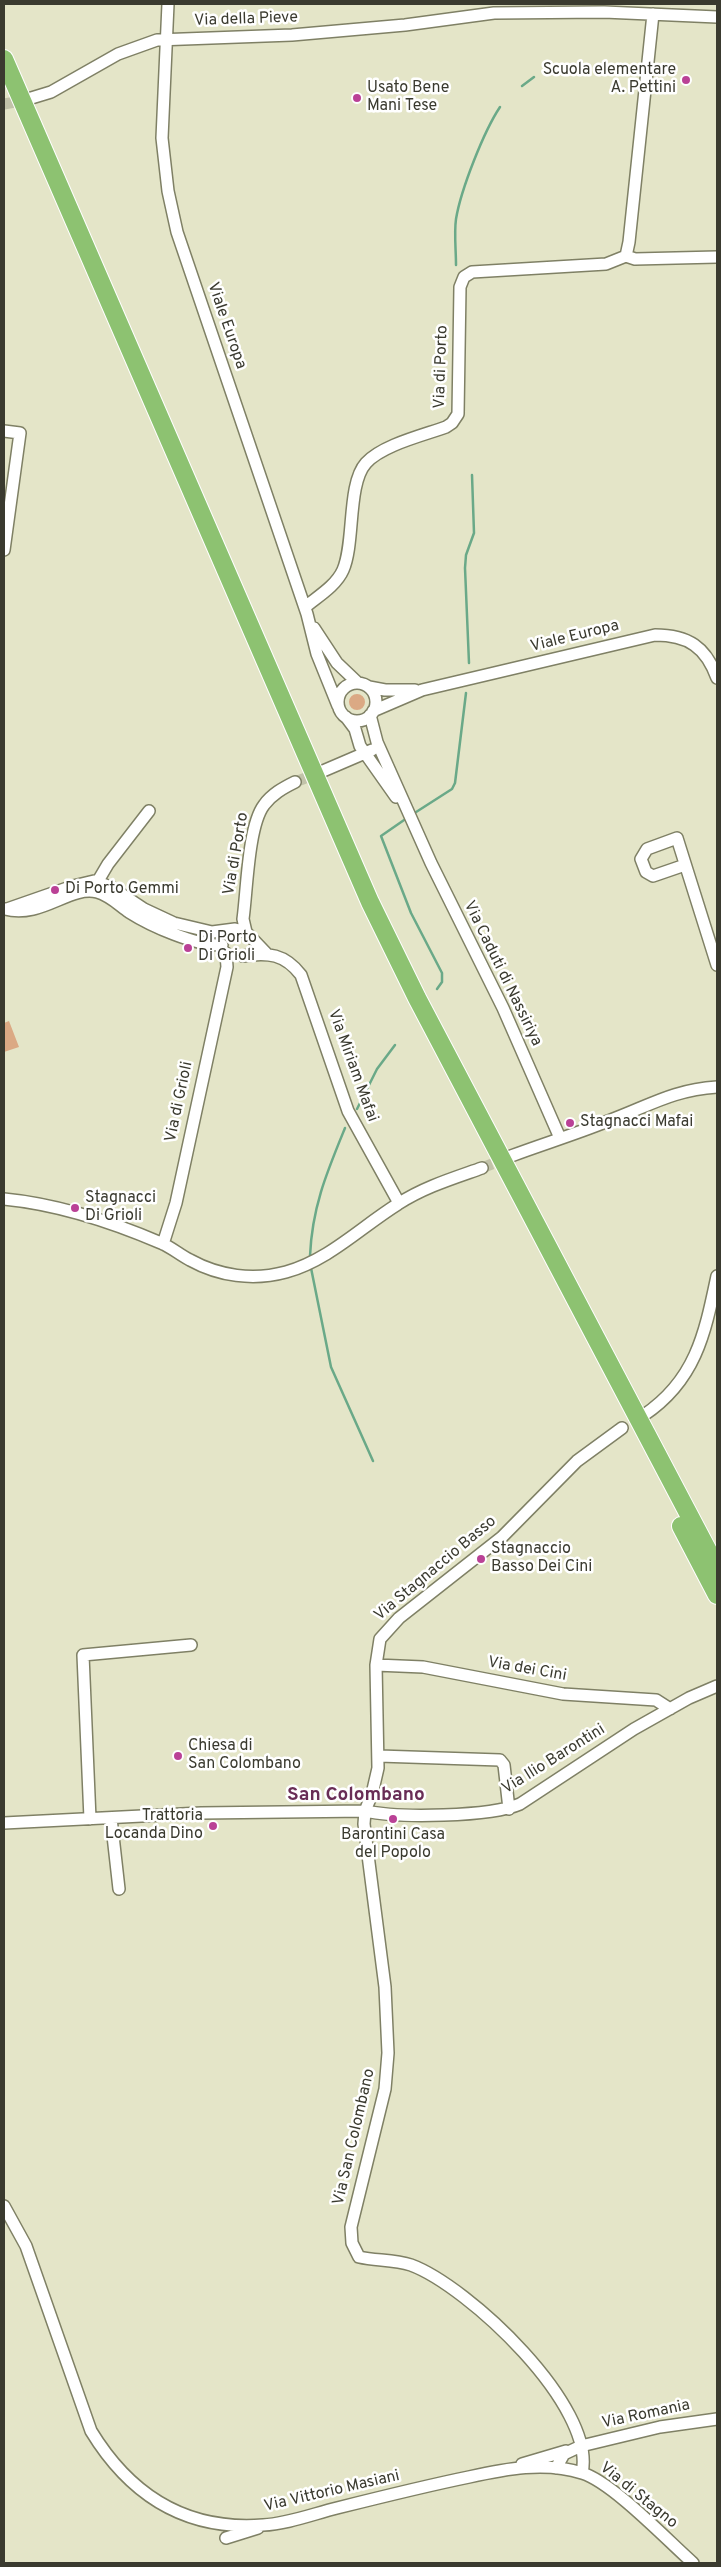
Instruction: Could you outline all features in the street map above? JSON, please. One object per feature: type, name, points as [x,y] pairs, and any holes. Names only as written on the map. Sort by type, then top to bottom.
[{"type":"highway","points":[[4,59],[370,902],[422,1006],[717,1568]]},
{"type":"highway","points":[[4,88],[356,899],[421,1030],[717,1595]]},
{"type":"street","name":"Viale Europa","points":[[168,4],[162,138],[168,191],[178,232],[306,611],[317,654],[338,706]]},
{"type":"street","name":"Via della Pieve","points":[[28,99],[51,92],[118,54],[146,42],[166,39],[292,35],[405,25],[486,14],[604,8],[652,14],[717,17]]},
{"type":"street","points":[[626,256],[652,14]]},
{"type":"street","name":"Via di Porto","points":[[306,611],[344,570],[357,487],[365,464],[386,450],[446,427],[452,423],[458,414],[460,287],[464,277],[472,272],[606,264],[626,256],[635,259],[717,258]]},
{"type":"street","points":[[4,431],[20,433],[4,550]]},
{"type":"street","name":"Viale Europa","points":[[306,611],[337,664],[364,685],[385,690],[422,690]]},
{"type":"street","name":"Viale Europa","points":[[372,713],[422,690],[655,635],[679,636],[701,650],[708,657],[717,678]]},
{"type":"street","points":[[323,771],[366,754],[373,750],[377,742],[372,713],[376,701],[364,685],[350,684],[342,690],[338,697],[338,706],[355,729],[358,742],[366,754]]},
{"type":"street","points":[[346,717],[356,721],[372,713]]},
{"type":"street","points":[[344,763],[358,742]]},
{"type":"street","name":"Via Caduti di Nassiriya","points":[[377,742],[379,762],[413,824],[503,1008],[560,1138]]},
{"type":"street","name":"Via Caduti di Nassiriya","points":[[366,754],[379,762]]},
{"type":"street","name":"Via di Porto","points":[[242,956],[250,948],[243,919],[259,812],[274,794],[295,782]]},
{"type":"street","points":[[94,887],[108,864],[149,811]]},
{"type":"street","points":[[685,865],[717,965]]},
{"type":"street","points":[[6,909],[78,884],[94,887],[111,887],[144,909],[174,922],[207,931],[230,930],[248,935]]},
{"type":"street","points":[[94,887],[132,914],[164,931],[224,949],[232,957],[242,956]]},
{"type":"street","name":"Via di Porto","points":[[224,949],[224,937],[243,919]]},
{"type":"street","name":"Via Miriam Mafai","points":[[248,935],[266,953],[288,961],[303,979],[348,1111],[399,1204]]},
{"type":"street","name":"Via di Grioli","points":[[163,1244],[176,1203],[227,967],[224,949]]},
{"type":"street","name":"Via Miriam Mafai","points":[[242,956],[266,953]]},
{"type":"street","points":[[227,967],[242,956]]},
{"type":"street","points":[[511,1156],[610,1121],[674,1094],[693,1089],[717,1087]]},
{"type":"street","points":[[4,1199],[72,1213],[163,1244],[196,1263],[217,1272],[248,1276],[270,1276],[304,1266],[321,1258],[399,1204],[440,1183],[482,1168]]},
{"type":"street","points":[[644,1415],[670,1395],[691,1365],[706,1329],[717,1276]]},
{"type":"street","name":"Via Stagnaccio Basso","points":[[365,1812],[376,1780],[379,1756],[376,1665],[377,1650],[386,1630],[502,1537],[577,1461],[622,1428]]},
{"type":"street","points":[[90,1819],[83,1654],[191,1645]]},
{"type":"street","name":"Via dei Cini","points":[[376,1665],[423,1666],[563,1694],[656,1700],[670,1709]]},
{"type":"street","name":"Via Ilio Barontini","points":[[365,1812],[377,1814],[449,1814],[509,1809],[533,1796],[598,1751],[670,1709],[717,1686]]},
{"type":"street","points":[[379,1756],[500,1760],[504,1765],[509,1809]]},
{"type":"street","points":[[4,1824],[202,1813],[365,1812]]},
{"type":"street","name":"Via San Colombano","points":[[365,1812],[364,1832],[385,1987],[388,2054],[385,2089],[351,2227],[352,2243],[359,2257],[412,2265],[458,2292],[530,2359],[566,2407],[575,2423],[576,2448],[582,2473]]},
{"type":"street","points":[[110,1818],[120,1889]]},
{"type":"street","name":"Via Vittorio Masiani","points":[[4,2206],[26,2246],[91,2431],[114,2466],[146,2495],[184,2515],[208,2521],[264,2526],[501,2470],[524,2467],[556,2468]]},
{"type":"street","name":"Via Romania","points":[[576,2448],[660,2427],[717,2418]]},
{"type":"street","points":[[556,2468],[561,2456],[576,2448]]},
{"type":"street","points":[[501,2470],[576,2448]]},
{"type":"street","name":"Via di Stagno","points":[[556,2468],[582,2473],[603,2484],[693,2563]]},
{"type":"street","points":[[226,2538],[264,2526]]},
{"type":"shaded area","points":[[354,694],[360,694],[365,699],[363,708],[354,710],[349,705],[349,699]]},
{"type":"shaded area","points":[[9,1021],[19,1047],[4,1052],[4,1023]]},
{"type":"waterway","points":[[522,86],[534,77]]},
{"type":"waterway","points":[[456,265],[455,230],[459,207],[480,145],[500,107]]},
{"type":"waterway","points":[[469,663],[465,568],[466,555],[474,533],[472,475]]},
{"type":"waterway","points":[[413,814],[452,789],[455,783],[466,693]]},
{"type":"waterway","points":[[407,818],[381,836],[411,913],[442,973],[442,982],[437,989]]},
{"type":"waterway","points":[[357,1109],[377,1069],[395,1045]]},
{"type":"waterway","points":[[310,1256],[311,1238],[317,1206],[345,1128]]},
{"type":"waterway","points":[[311,1268],[331,1367],[373,1461]]},
{"type":"tunnel","points":[[4,104],[27,100]]},
{"type":"tunnel","points":[[295,782],[321,772]]},
{"type":"tunnel","points":[[482,1168],[507,1158]]},
{"type":"place","name":"Scuola elementare A. Pettini","points":[[686,80]]},
{"type":"place","name":"Usato Bene Mani Tese","points":[[357,98]]},
{"type":"place","name":"Di Porto Gemmi","points":[[55,890]]},
{"type":"place","name":"Di Porto Di Grioli","points":[[188,948]]},
{"type":"place","name":"Stagnacci Mafai","points":[[570,1123]]},
{"type":"place","name":"Stagnacci Di Grioli","points":[[75,1208]]},
{"type":"place","name":"Stagnaccio Basso Dei Cini","points":[[481,1559]]},
{"type":"place","name":"Chiesa di San Colombano","points":[[178,1756]]},
{"type":"place","name":"Barontini Casa del Popolo","points":[[393,1819]]},
{"type":"place","name":"Trattoria Locanda Dino","points":[[213,1826]]},
{"type":"district","name":"San Colombano","points":[[356,1796]]}]
